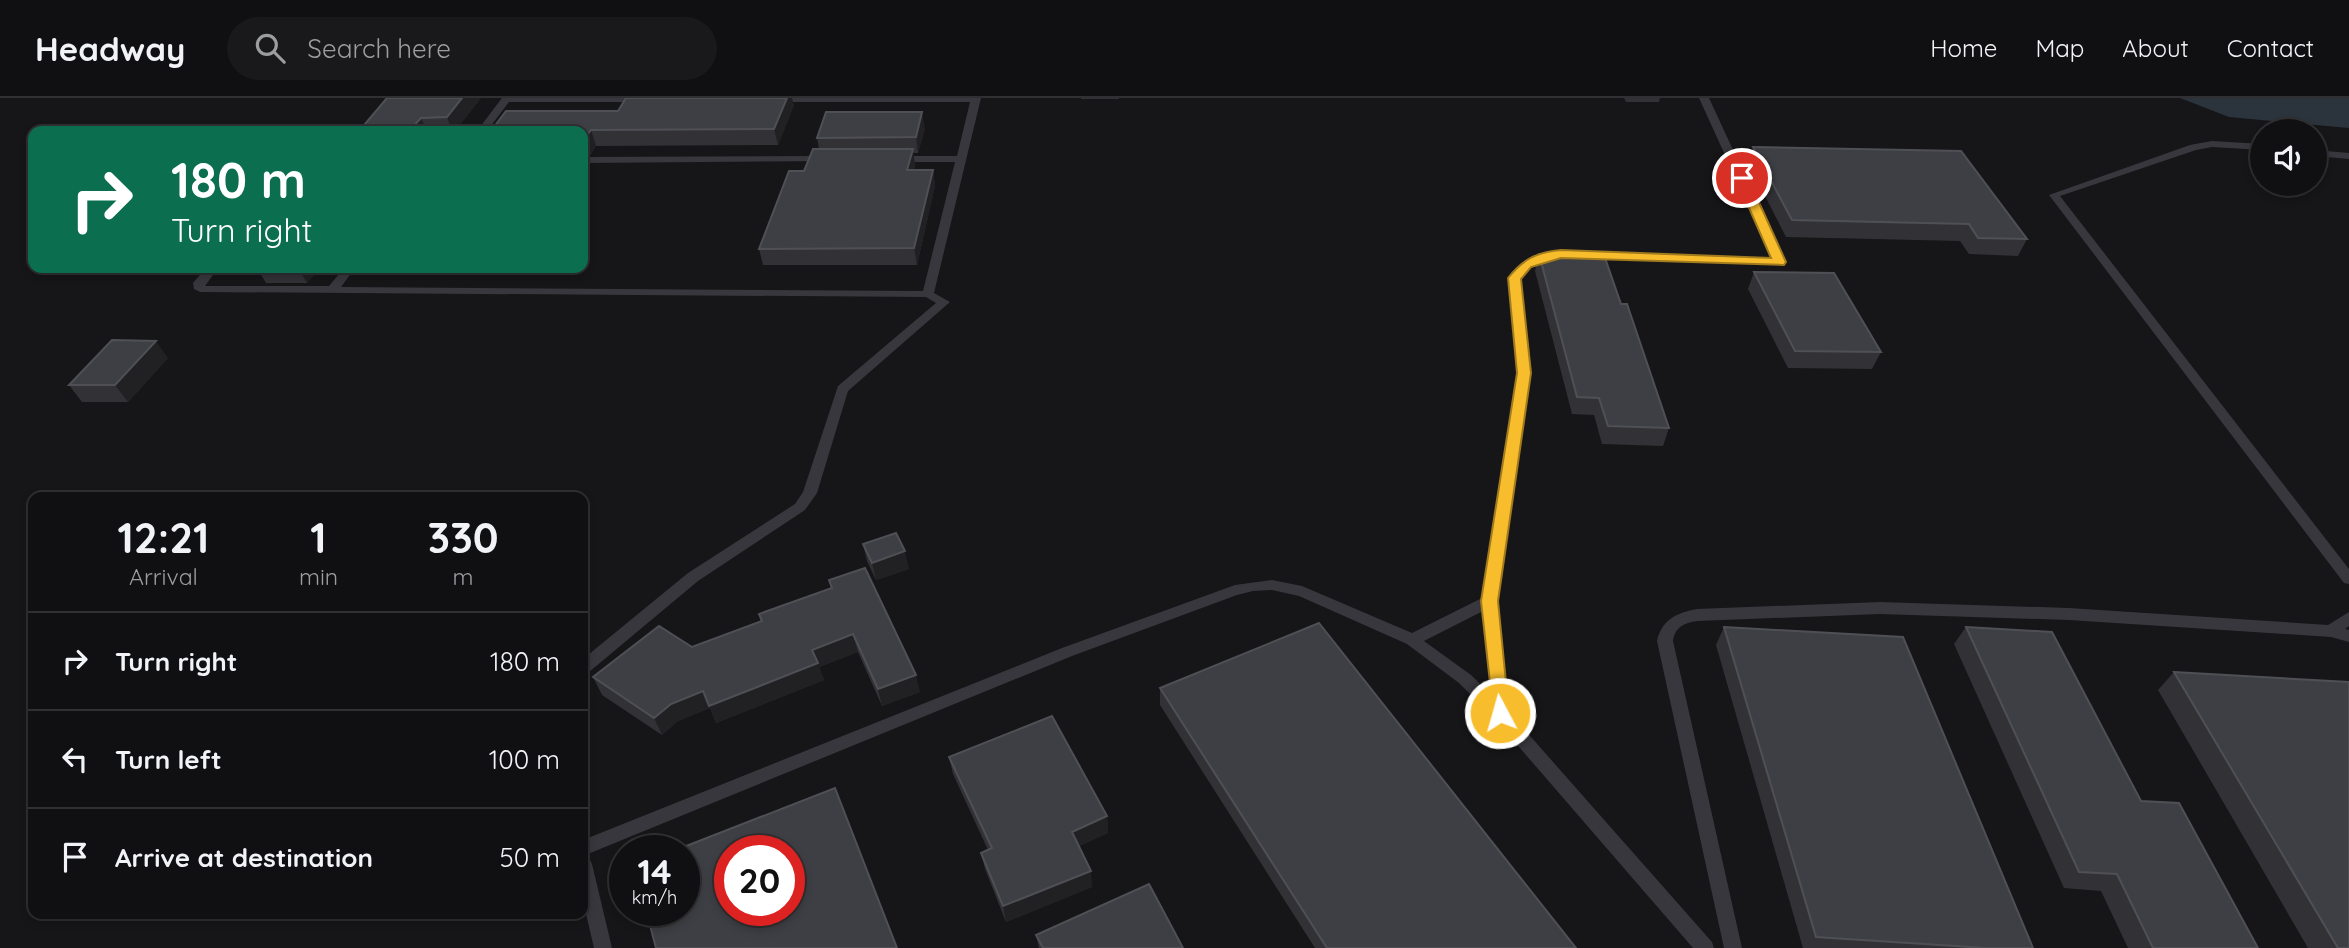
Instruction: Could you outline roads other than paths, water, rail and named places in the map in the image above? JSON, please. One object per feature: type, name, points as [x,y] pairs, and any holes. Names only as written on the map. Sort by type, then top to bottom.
[{"type":"lane","points":[[486,126],[506,98],[657,99]]},
{"type":"lane","points":[[1500,713],[1489,601],[1524,373],[1515,278],[1520,270],[1536,259],[1561,254],[1779,262],[1704,98]]},
{"type":"lane","points":[[768,99],[976,99],[928,294]]},
{"type":"lane","points":[[2250,146],[2212,144],[2194,147],[2054,195],[2349,579]]},
{"type":"lane","points":[[2327,154],[2349,156]]},
{"type":"lane","points":[[588,160],[834,159]]},
{"type":"lane","points":[[876,159],[960,159]]},
{"type":"lane","points":[[208,273],[199,283],[200,289],[928,294],[944,302],[842,389],[807,500],[693,577],[588,664]]},
{"type":"lane","points":[[331,291],[346,273]]},
{"type":"lane","points":[[588,846],[1067,652],[1235,590],[1272,585],[1303,591],[1412,640],[1465,678],[1500,713],[1705,948]]},
{"type":"lane","points":[[1412,640],[1489,601]]},
{"type":"lane","points":[[1733,948],[1665,640],[1669,627],[1674,622],[1697,615],[1880,608],[2069,614],[2331,631],[2349,636]]},
{"type":"lane","points":[[2331,631],[2349,618]]},
{"type":"lane","points":[[588,885],[603,948]]}]
